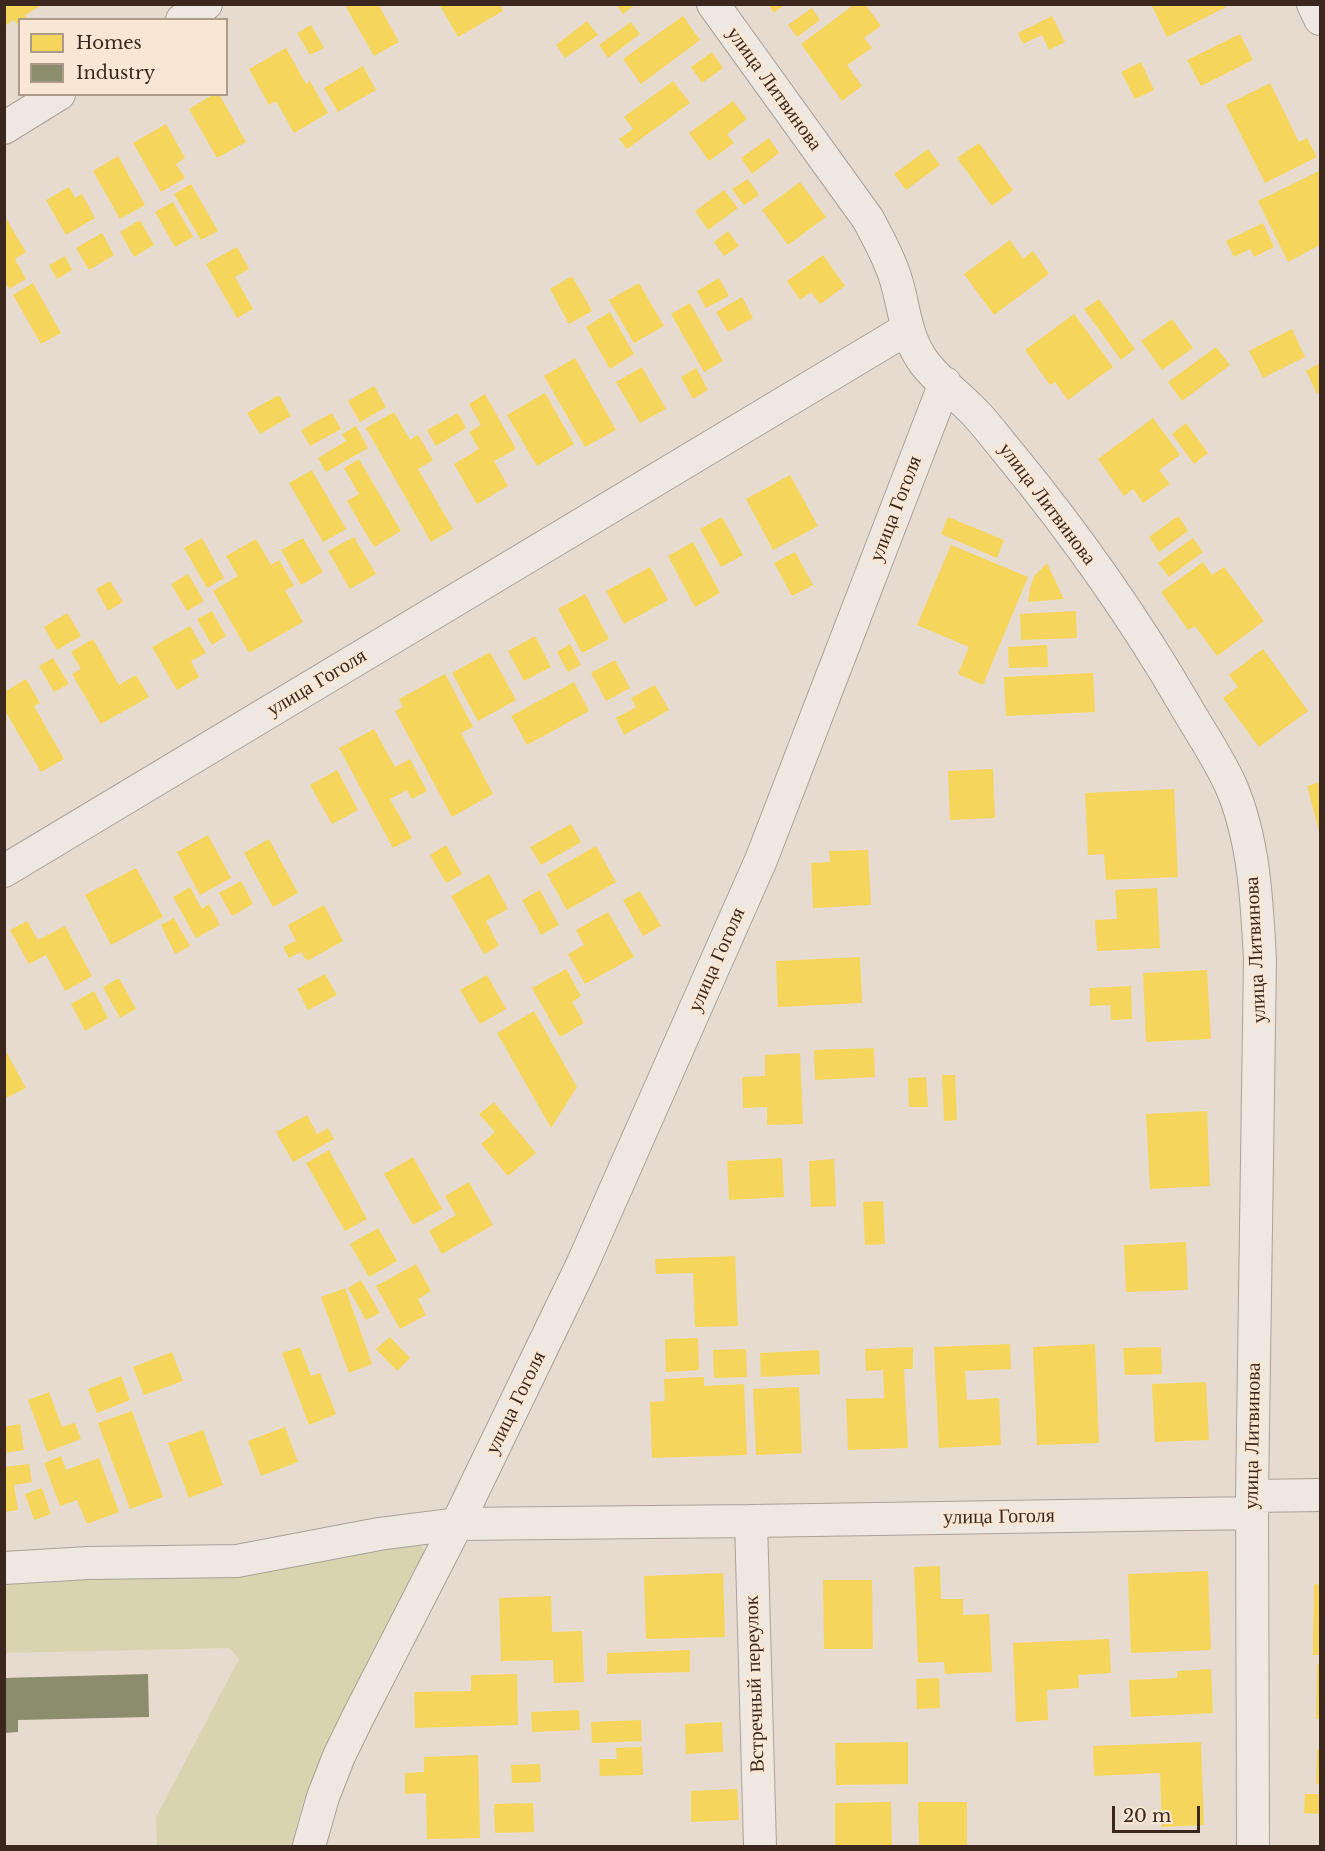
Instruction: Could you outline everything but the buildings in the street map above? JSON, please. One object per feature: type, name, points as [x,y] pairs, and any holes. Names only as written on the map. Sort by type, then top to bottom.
[{"type":"street","points":[[185,18],[206,4]]},
{"type":"street","name":"улица Литвинова","points":[[713,4],[868,219],[896,279],[910,341],[924,363],[978,416],[1031,480],[1076,540],[1143,636],[1176,689],[1230,786],[1240,815],[1248,844],[1257,899],[1260,959],[1252,1505],[1252,1846]]},
{"type":"street","points":[[1313,4],[1320,19]]},
{"type":"street","points":[[4,128],[56,96]]},
{"type":"street","name":"улица Гоголя","points":[[4,871],[907,329]]},
{"type":"street","name":"улица Гоголя","points":[[309,1846],[323,1797],[339,1756],[457,1524],[582,1265],[760,860],[945,383]]},
{"type":"street","name":"улица Гоголя","points":[[4,1568],[88,1563],[237,1561],[379,1534],[457,1524],[751,1521],[1252,1505],[1320,1495]]},
{"type":"street","name":"Встречный переулок","points":[[751,1521],[760,1846]]},
{"type":"shaded area","points":[[413,1540],[424,1549],[423,1558],[371,1654],[303,1803],[291,1846],[157,1846],[156,1817],[239,1659],[230,1648],[5,1653],[4,1579],[212,1578],[242,1575]]}]
